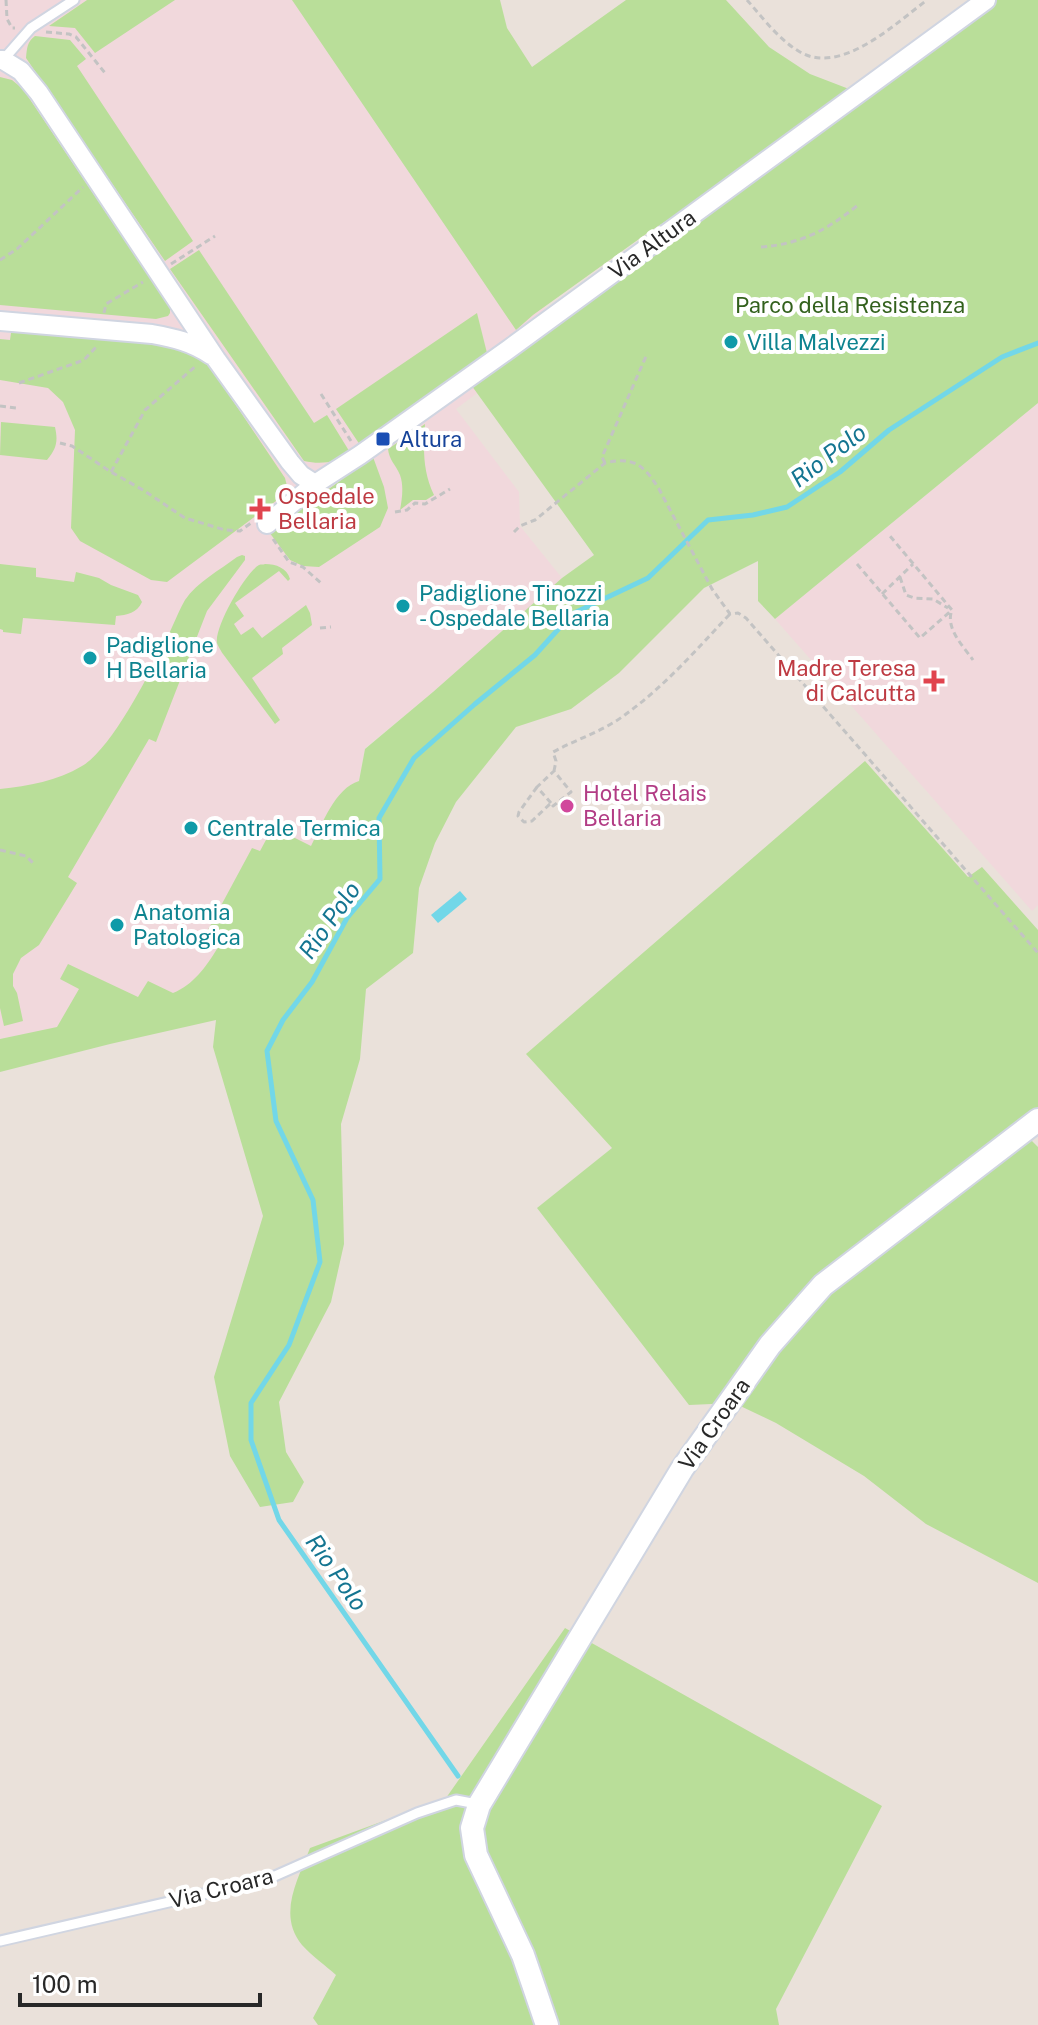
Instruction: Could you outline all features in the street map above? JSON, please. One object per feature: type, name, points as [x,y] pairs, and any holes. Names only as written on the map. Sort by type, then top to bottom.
[{"type":"street","name":"Via Altura","points":[[267,528],[315,484],[509,349],[986,0]]},
{"type":"street","points":[[2,60],[21,71],[39,93],[183,309],[209,360]]},
{"type":"street","points":[[152,334],[169,329],[180,321],[183,309]]},
{"type":"street","points":[[0,321],[152,334],[196,345],[301,475],[315,484]]},
{"type":"street","name":"Via Croara","points":[[547,2025],[523,1955],[476,1855],[472,1828],[479,1805],[675,1481],[770,1345],[823,1285],[1038,1120]]},
{"type":"lane","points":[[2,60],[28,31],[74,0]]},
{"type":"lane","name":"Via Croara","points":[[0,1941],[268,1879],[417,1813],[456,1800],[479,1805]]},
{"type":"path","points":[[6,0],[7,19],[12,28],[76,37],[105,73]]},
{"type":"path","points":[[747,0],[787,44],[804,55],[826,58],[850,53],[869,43],[927,0]]},
{"type":"path","points":[[0,260],[17,249],[95,176]]},
{"type":"path","points":[[761,247],[812,236],[858,205]]},
{"type":"path","points":[[170,264],[215,236]]},
{"type":"path","points":[[104,315],[106,304],[149,278]]},
{"type":"path","points":[[19,383],[84,360],[101,340]]},
{"type":"path","points":[[605,463],[602,457],[647,354]]},
{"type":"path","points":[[111,472],[145,410],[186,373],[209,360]]},
{"type":"path","points":[[321,394],[354,446]]},
{"type":"path","points":[[0,406],[16,408]]},
{"type":"path","points":[[60,443],[72,446],[185,518],[216,528],[240,531]]},
{"type":"path","points":[[514,532],[535,520],[605,463],[618,460],[640,465],[650,474],[712,589],[730,614]]},
{"type":"path","points":[[395,512],[407,510],[415,503],[425,504],[450,489]]},
{"type":"path","points":[[267,528],[289,562],[303,567],[322,584]]},
{"type":"path","points":[[890,536],[952,610]]},
{"type":"path","points":[[857,564],[920,638],[952,610]]},
{"type":"path","points":[[882,594],[913,564]]},
{"type":"path","points":[[900,577],[906,595],[933,599],[952,610]]},
{"type":"path","points":[[952,610],[949,622],[973,660]]},
{"type":"path","points":[[551,803],[532,821],[520,820],[522,805],[554,771],[556,761],[553,752],[625,715],[660,686],[730,614],[738,613],[746,618],[1038,953]]},
{"type":"path","points":[[320,628],[331,627]]},
{"type":"path","points":[[537,787],[553,806],[564,801],[571,792],[554,771]]},
{"type":"path","points":[[0,850],[26,856],[33,863]]},
{"type":"path","points":[[1032,946],[1038,942]]},
{"type":"shaded area","name":"Ospedale Bellaria","points":[[0,0],[334,0],[561,330],[456,409],[519,492],[520,526],[562,578],[365,748],[355,799],[219,994],[0,1039]]},
{"type":"shaded area","name":"Madre Teresa di Calcutta","points":[[1038,403],[1038,905],[1032,911],[775,619]]},
{"type":"green space","points":[[87,0],[175,0],[95,53],[75,28],[49,26]]},
{"type":"green space","name":"Parco della Resistenza","points":[[292,0],[500,0],[507,28],[532,67],[626,0],[726,0],[769,47],[810,74],[862,94],[989,0],[1038,0],[1038,403],[775,619],[758,601],[758,561],[704,588],[619,673],[571,709],[516,727],[456,802],[435,843],[419,888],[413,953],[366,989],[360,1059],[341,1124],[344,1244],[331,1302],[279,1402],[286,1452],[304,1482],[293,1502],[260,1507],[230,1456],[214,1377],[263,1216],[213,1047],[216,1020],[0,1072],[0,1039],[57,1027],[79,989],[60,979],[68,964],[138,997],[148,981],[173,993],[187,985],[204,969],[217,949],[203,939],[252,848],[260,851],[273,827],[311,846],[336,799],[359,781],[365,749],[562,578],[594,555],[469,382],[846,104],[646,234],[516,330]]},
{"type":"green space","points":[[35,36],[70,40],[86,59],[77,66],[193,241],[165,261],[26,58],[29,43]]},
{"type":"green space","points":[[0,77],[12,80],[23,89],[170,308],[168,316],[156,319],[0,305]]},
{"type":"green space","points":[[199,250],[314,423],[327,415],[351,454],[328,462],[304,461],[170,269]]},
{"type":"green space","points":[[477,313],[487,353],[360,445],[336,409]]},
{"type":"green space","points":[[12,326],[130,338],[182,347],[209,365],[285,478],[287,486],[284,495],[167,582],[151,580],[80,541],[71,528],[75,430],[63,402],[48,388],[0,380],[0,339],[10,340]]},
{"type":"green space","points":[[1,422],[55,427],[53,452],[47,460],[0,455]]},
{"type":"green space","points":[[425,424],[425,461],[434,495],[426,500],[413,500],[400,510],[401,479],[388,449]]},
{"type":"green space","points":[[373,457],[388,508],[380,527],[319,567],[303,566],[290,560],[269,532]]},
{"type":"green space","points":[[242,555],[245,560],[207,611],[156,742],[149,739],[68,877],[77,883],[39,945],[21,958],[13,974],[13,986],[23,1021],[4,1026],[0,1008],[0,789],[53,779],[93,758],[137,696],[185,600],[202,582]]},
{"type":"green space","points":[[0,564],[36,568],[36,577],[74,582],[76,572],[99,578],[138,595],[142,602],[131,613],[116,616],[115,625],[23,618],[21,634],[3,632],[0,629]]},
{"type":"green space","points":[[265,564],[280,567],[290,579],[288,581],[279,571],[235,603],[244,616],[234,624],[241,635],[253,627],[262,638],[306,605],[312,625],[282,648],[283,654],[252,678],[280,720],[275,724],[217,643],[220,625],[239,589],[253,570]]},
{"type":"green space","points":[[865,761],[968,877],[982,867],[1038,930],[1038,1125],[1026,1135],[1038,1147],[1038,1583],[926,1524],[864,1476],[776,1423],[734,1403],[689,1405],[537,1208],[612,1148],[526,1054]]},
{"type":"green space","points":[[565,1628],[882,1806],[776,2009],[779,2025],[318,2025],[313,2018],[336,1975],[302,1945],[291,1921],[290,1909],[310,1848],[446,1798]]},
{"type":"water","points":[[460,891],[467,899],[438,923],[431,915]]},
{"type":"waterway","name":"Rio Polo","points":[[458,1776],[279,1520],[251,1440],[251,1403],[289,1345],[320,1262],[313,1200],[276,1121],[267,1051],[283,1020],[312,982],[347,918],[380,879],[379,818],[414,758],[535,655],[572,614],[648,578],[708,520],[787,507],[840,472],[889,430],[1002,357],[1038,343]]},
{"type":"place","name":"Villa Malvezzi","points":[[731,342]]},
{"type":"place","name":"Altura","points":[[383,439]]},
{"type":"place","name":"Ospedale Bellaria","points":[[260,509]]},
{"type":"place","name":"Padiglione Tinozzi - Ospedale Bellaria","points":[[403,606]]},
{"type":"place","name":"Padiglione H Bellaria","points":[[90,658]]},
{"type":"place","name":"Madre Teresa di Calcutta","points":[[934,681]]},
{"type":"place","name":"Hotel Relais Bellaria","points":[[567,806]]},
{"type":"place","name":"Centrale Termica","points":[[191,828]]},
{"type":"place","name":"Anatomia Patologica","points":[[117,925]]}]
